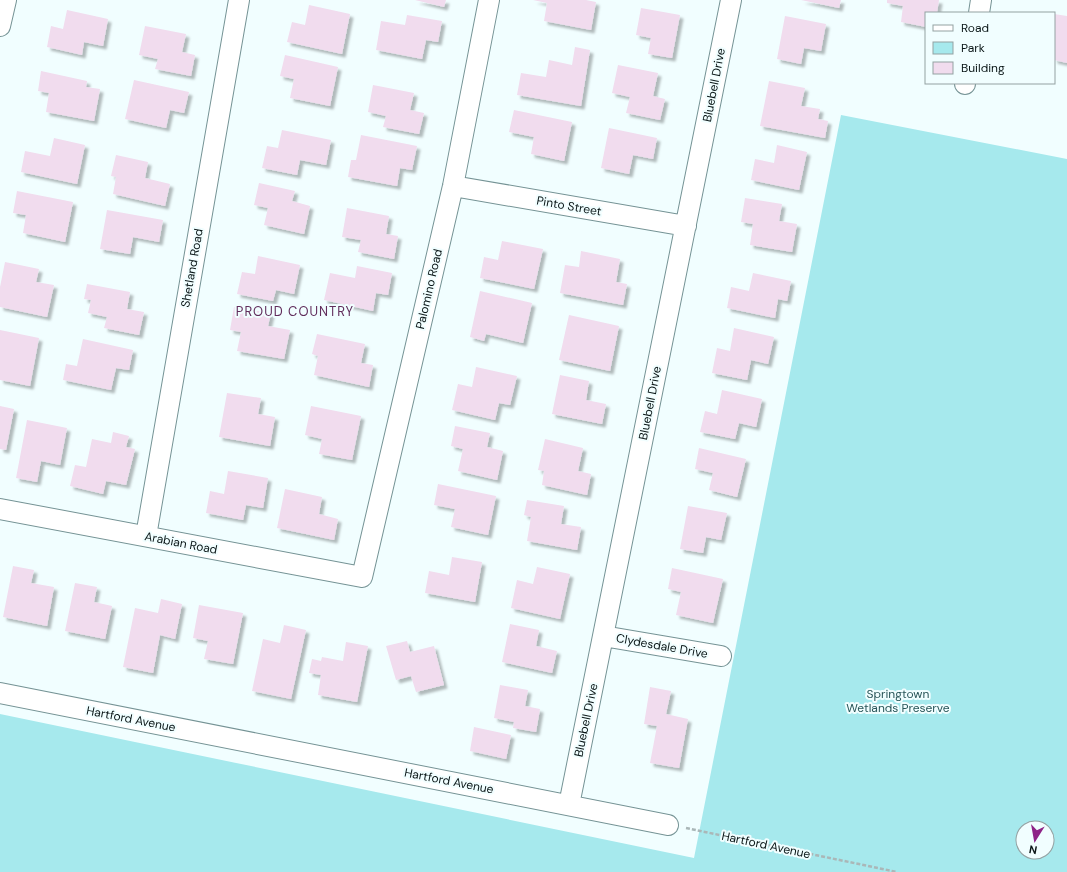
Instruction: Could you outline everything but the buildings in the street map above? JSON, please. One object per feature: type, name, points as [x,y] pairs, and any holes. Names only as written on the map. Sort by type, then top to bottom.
[{"type":"street","points":[[0,26],[6,0]]},
{"type":"street","name":"Shetland Road","points":[[146,536],[239,0]]},
{"type":"street","name":"Palomino Road","points":[[362,577],[453,186],[488,0]]},
{"type":"street","name":"Bluebell Drive","points":[[569,805],[732,0]]},
{"type":"street","points":[[979,12],[981,0]]},
{"type":"street","name":"Pinto Street","points":[[453,186],[686,226]]},
{"type":"street","name":"Arabian Road","points":[[0,509],[362,577]]},
{"type":"street","name":"Clydesdale Drive","points":[[603,636],[721,656]]},
{"type":"street","name":"Hartford Avenue","points":[[0,693],[668,825]]},
{"type":"path","name":"Hartford Avenue","points":[[668,825],[897,872]]},
{"type":"green space","name":"Springtown Wetlands Preserve","points":[[841,115],[1067,159],[1067,872],[0,872],[0,714],[694,858]]},
{"type":"district","name":"PROUD COUNTRY","points":[[295,311]]}]
